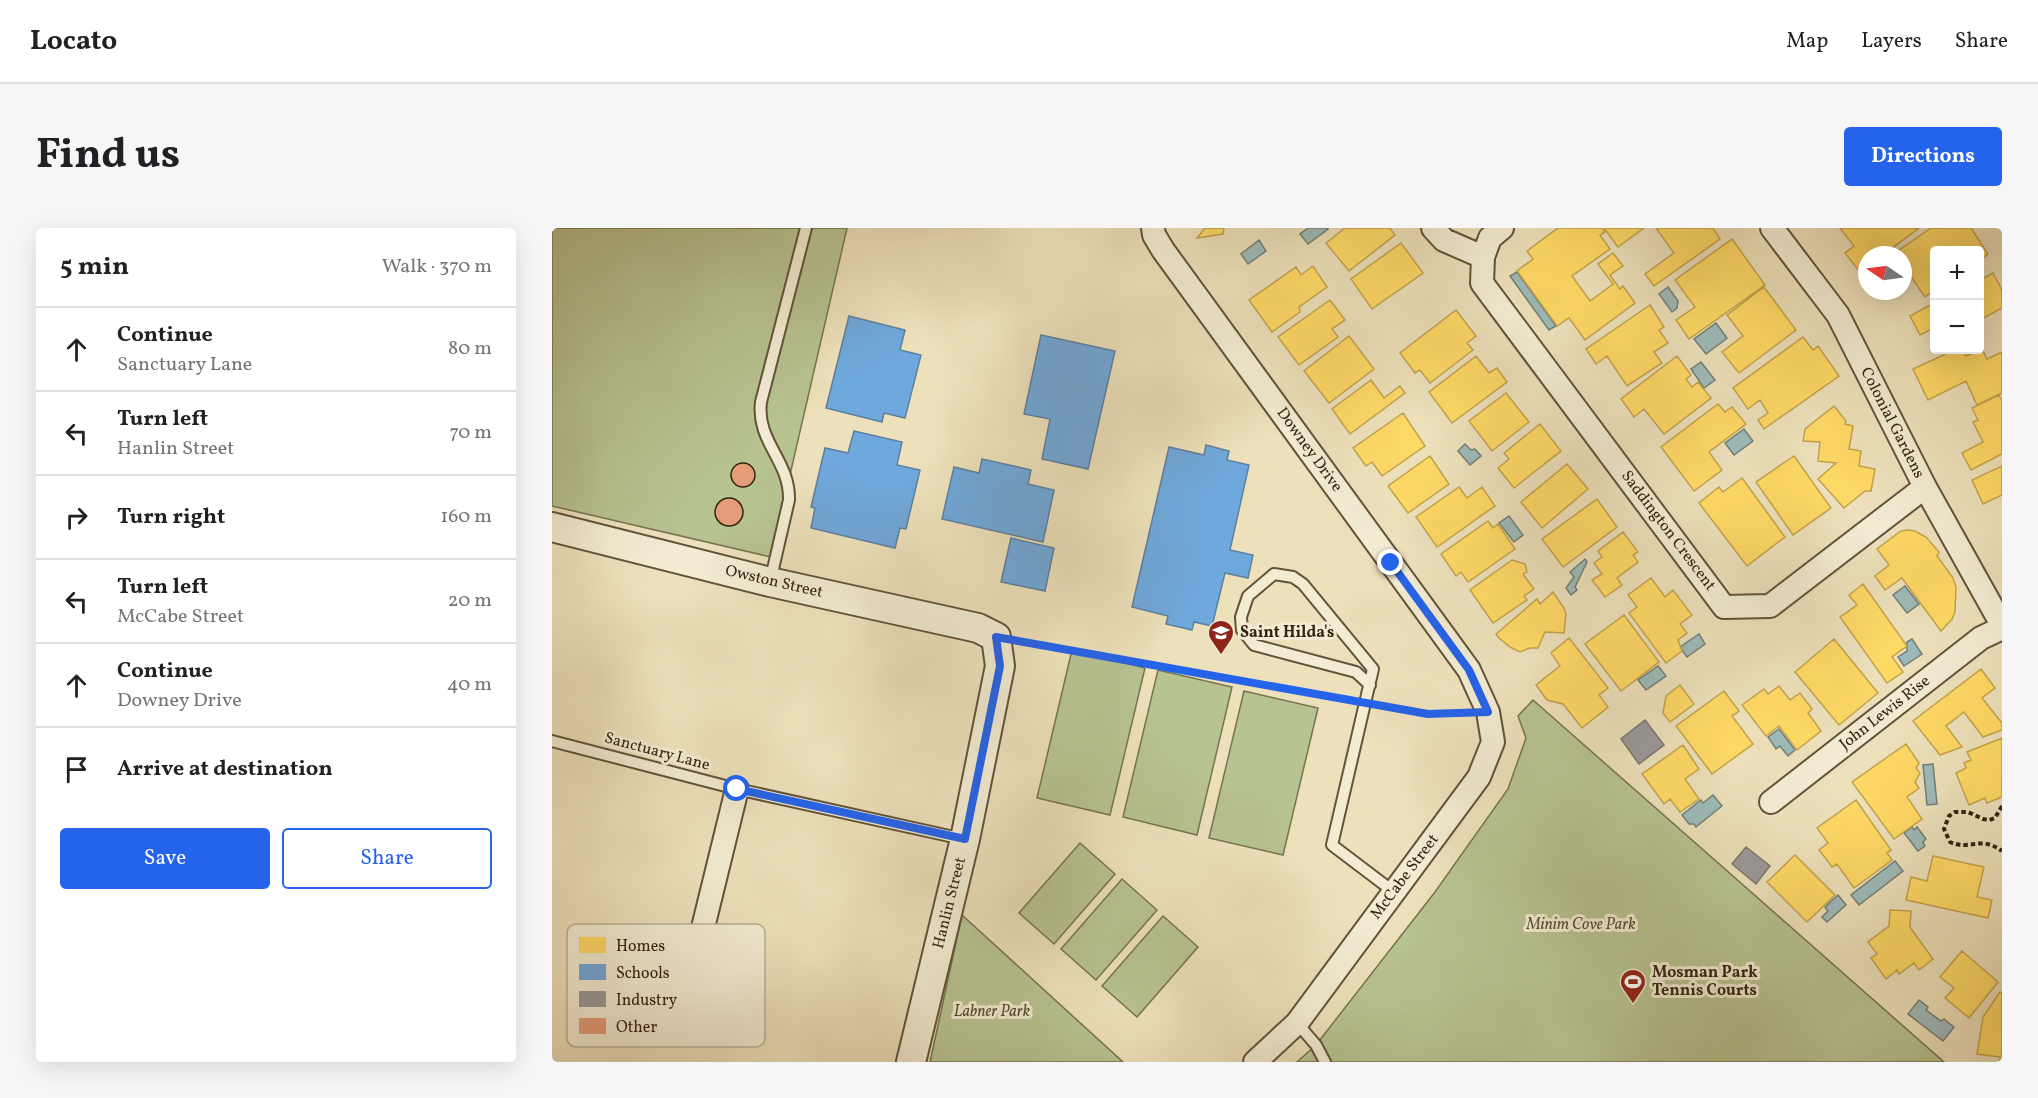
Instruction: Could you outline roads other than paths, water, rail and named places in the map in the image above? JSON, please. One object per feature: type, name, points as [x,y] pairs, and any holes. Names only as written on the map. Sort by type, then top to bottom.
[{"type":"street","name":"Downey Drive","points":[[1153,228],[1154,235],[1163,250],[1469,670]]},
{"type":"street","points":[[1433,228],[1444,240],[1483,257],[1490,238],[1502,228]]},
{"type":"street","name":"Colonial Gardens","points":[[1772,228],[1838,315],[1925,487],[2002,626]]},
{"type":"street","name":"Saddington Crescent","points":[[1483,257],[1482,283],[1724,607],[1770,606],[1925,487]]},
{"type":"street","name":"Owston Street","points":[[552,529],[770,582],[978,628],[996,637]]},
{"type":"street","name":"John Lewis Rise","points":[[1771,802],[1982,638],[2002,626]]},
{"type":"street","name":"Hanlin Street","points":[[911,1062],[965,839],[1000,666],[996,637]]},
{"type":"street","name":"McCabe Street","points":[[1256,1062],[1297,1023],[1479,777],[1493,742],[1488,712],[1469,670]]},
{"type":"street","points":[[704,924],[737,789]]},
{"type":"lane","points":[[770,582],[789,500],[789,488],[784,471],[765,436],[759,415],[806,228]]},
{"type":"lane","points":[[1370,685],[1356,672],[1254,645],[1242,630],[1241,617],[1248,596],[1274,574],[1293,577],[1303,584],[1373,669],[1370,685],[1332,845],[1394,892]]},
{"type":"lane","name":"Sanctuary Lane","points":[[552,741],[737,789],[965,839]]},
{"type":"lane","points":[[1297,1023],[1316,1045],[1325,1062]]},
{"type":"water","points":[[1308,228],[1328,229],[1308,244],[1300,234]]},
{"type":"water","points":[[1259,240],[1266,251],[1248,264],[1241,254]]},
{"type":"water","points":[[1517,272],[1556,326],[1549,330],[1510,276]]},
{"type":"water","points":[[1668,287],[1678,301],[1677,308],[1672,312],[1659,294]]},
{"type":"water","points":[[1716,323],[1727,338],[1706,354],[1694,339]]},
{"type":"water","points":[[1701,362],[1715,380],[1704,388],[1691,369]]},
{"type":"water","points":[[1744,429],[1753,441],[1734,455],[1725,443]]},
{"type":"water","points":[[1465,444],[1471,450],[1475,449],[1481,456],[1470,465],[1458,451]]},
{"type":"water","points":[[1509,516],[1523,535],[1514,542],[1499,523]]},
{"type":"water","points":[[1585,559],[1587,562],[1575,587],[1577,590],[1571,595],[1566,588],[1574,577],[1570,572]]},
{"type":"water","points":[[1905,586],[1919,604],[1907,613],[1893,595]]},
{"type":"water","points":[[1699,634],[1705,644],[1687,657],[1680,647]]},
{"type":"water","points":[[1912,639],[1922,654],[1904,666],[1898,657],[1907,651],[1907,642]]},
{"type":"water","points":[[1658,666],[1666,676],[1646,690],[1638,680]]},
{"type":"water","points":[[1779,729],[1795,750],[1788,756],[1780,746],[1776,749],[1768,737]]},
{"type":"water","points":[[1933,764],[1937,804],[1927,805],[1923,765]]},
{"type":"water","points":[[1713,795],[1722,806],[1696,827],[1694,824],[1689,824],[1682,815],[1701,800],[1703,803]]},
{"type":"water","points":[[1912,827],[1914,830],[1917,827],[1926,839],[1923,842],[1925,846],[1918,851],[1904,833]]},
{"type":"water","points":[[1895,861],[1903,871],[1859,905],[1851,895]]},
{"type":"water","points":[[1838,895],[1846,905],[1827,922],[1822,917],[1828,911],[1825,907]]},
{"type":"water","points":[[1919,1000],[1928,1007],[1926,1010],[1954,1027],[1943,1041],[1908,1014]]},
{"type":"place","name":"Saint Hilda's","points":[[1221,656]]},
{"type":"place","name":"Mosman Park Tennis Courts","points":[[1633,1005]]},
{"type":"park label","name":"Minim Cove Park","points":[[1581,925]]},
{"type":"park label","name":"Labner Park","points":[[992,1012]]}]
